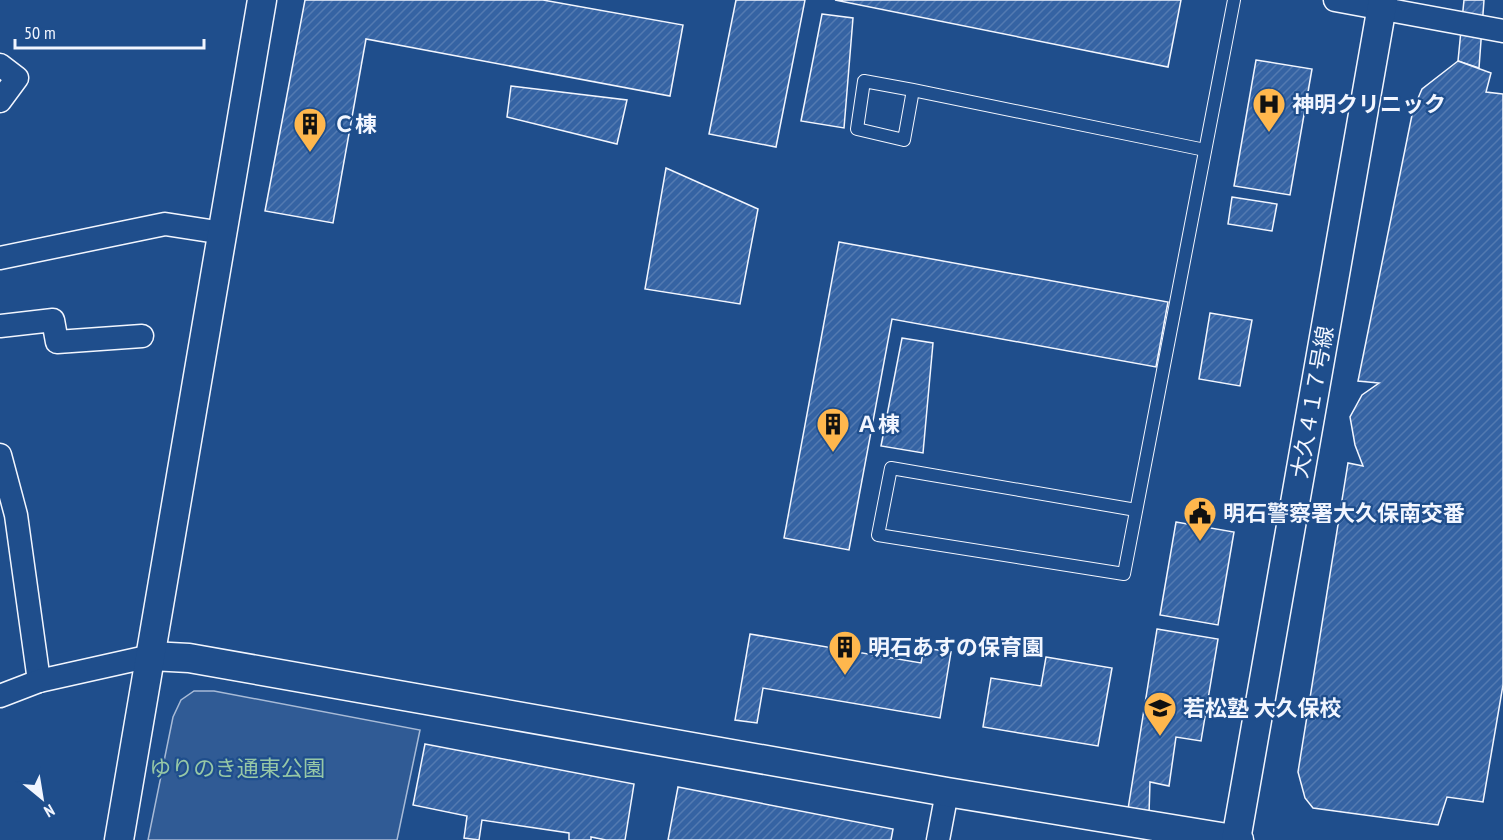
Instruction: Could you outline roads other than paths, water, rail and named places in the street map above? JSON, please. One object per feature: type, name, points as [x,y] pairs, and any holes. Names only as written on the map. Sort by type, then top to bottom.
[{"type":"street","points":[[119,840],[262,0]]},
{"type":"street","points":[[1335,0],[1382,4],[1503,31]]},
{"type":"street","name":"大久４１７号線","points":[[1237,840],[1382,4]]},
{"type":"street","points":[[0,65],[17,78],[0,101]]},
{"type":"street","points":[[0,258],[165,224],[223,233]]},
{"type":"street","points":[[0,326],[53,320],[57,342],[142,336]]},
{"type":"street","points":[[0,455],[16,514],[39,681]]},
{"type":"street","points":[[0,696],[39,681],[151,656],[200,660],[948,792],[1237,840]]},
{"type":"street","points":[[938,840],[948,792]]},
{"type":"lane","points":[[1136,510],[891,468],[878,535],[1124,574],[1234,0]]},
{"type":"lane","points":[[913,90],[904,140],[857,129],[864,81],[913,90],[1205,150]]},
{"type":"place","name":"神明クリニック","points":[[1269,133]]},
{"type":"place","name":"Ｃ棟","points":[[310,153]]},
{"type":"place","name":"Ａ棟","points":[[833,453]]},
{"type":"place","name":"明石警察署大久保南交番","points":[[1200,542]]},
{"type":"place","name":"明石あすの保育園","points":[[845,676]]},
{"type":"place","name":"若松塾 大久保校","points":[[1160,737]]},
{"type":"park label","name":"ゆりのき通東公園","points":[[237,768]]}]
